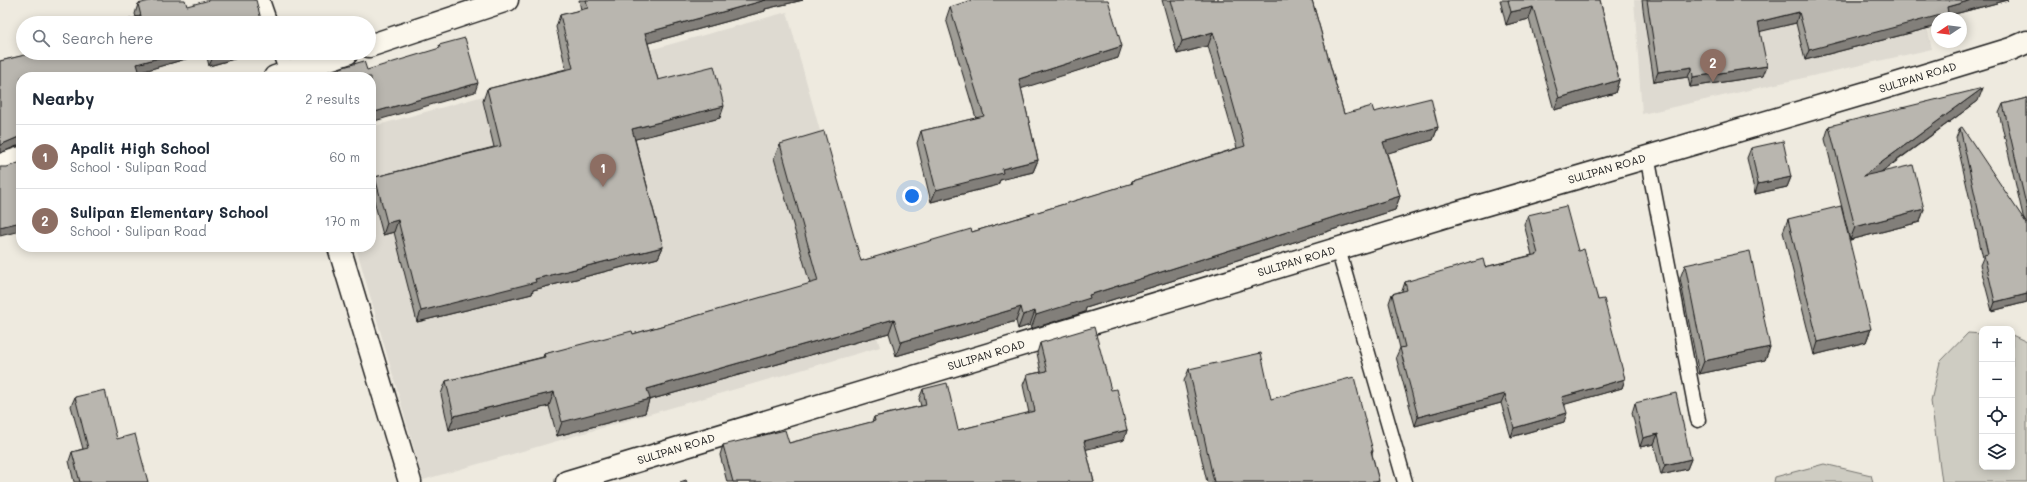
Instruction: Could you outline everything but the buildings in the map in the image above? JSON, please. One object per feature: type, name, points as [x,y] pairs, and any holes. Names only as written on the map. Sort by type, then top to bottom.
[{"type":"street","points":[[376,44],[507,0]]},
{"type":"street","name":"SULIPAN ROAD","points":[[567,482],[1647,156],[1883,88],[2022,45]]},
{"type":"street","points":[[294,72],[328,60]]},
{"type":"street","points":[[0,165],[16,160]]},
{"type":"street","points":[[341,252],[410,482]]},
{"type":"lane","points":[[262,0],[268,16]]},
{"type":"lane","points":[[281,60],[282,72]]},
{"type":"lane","points":[[1647,156],[1698,420]]},
{"type":"lane","points":[[1338,249],[1406,482]]},
{"type":"shaded area","points":[[1634,0],[1921,0],[1932,49],[1642,114]]},
{"type":"shaded area","points":[[787,12],[880,347],[423,480],[357,252],[376,252],[376,126]]},
{"type":"shaded area","points":[[1968,333],[1979,334],[1979,470],[2015,470],[2015,336],[2027,342],[2027,482],[1942,482],[1931,401],[1940,362]]},
{"type":"shaded area","points":[[1824,464],[1871,475],[1873,482],[1774,482],[1775,477]]},
{"type":"place","name":"Sulipan Elementary School","points":[[1713,82]]},
{"type":"place","name":"Apalit High School","points":[[603,187]]}]
